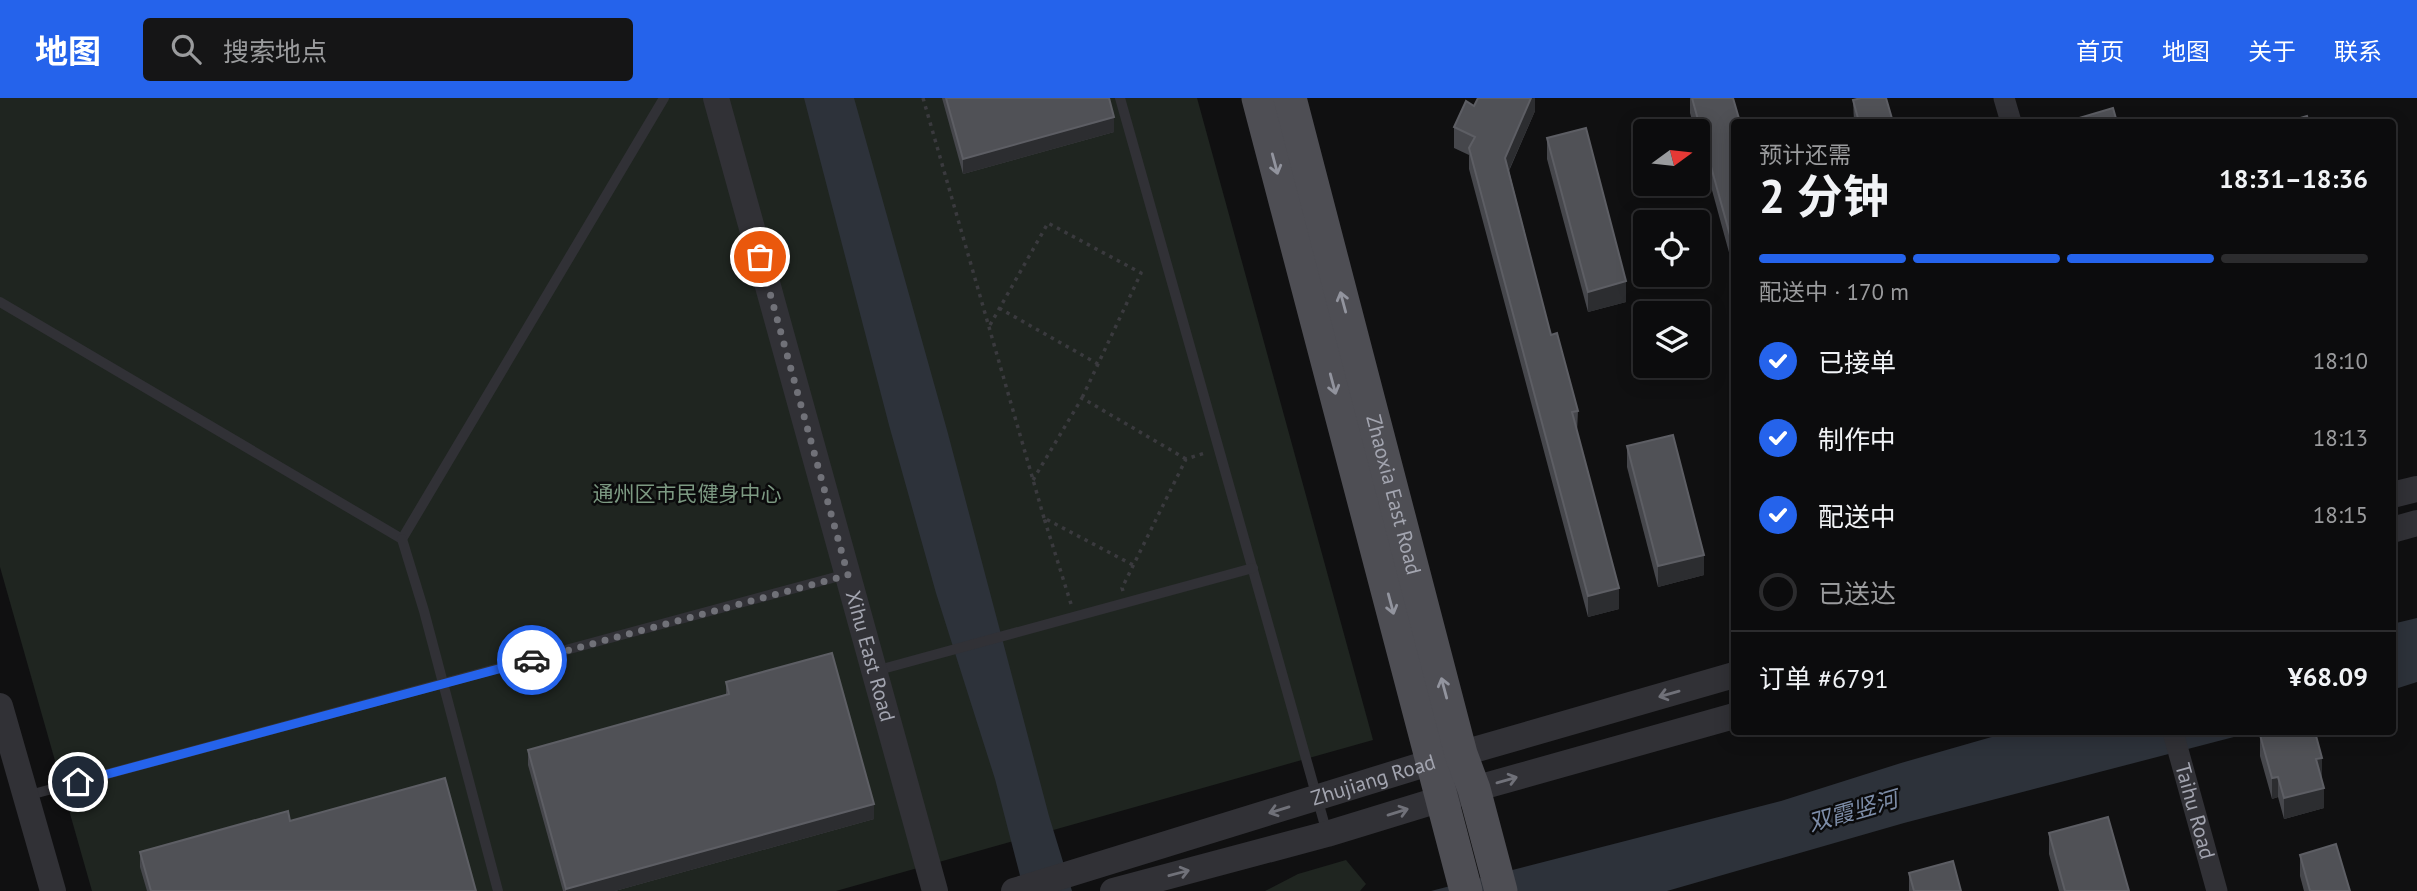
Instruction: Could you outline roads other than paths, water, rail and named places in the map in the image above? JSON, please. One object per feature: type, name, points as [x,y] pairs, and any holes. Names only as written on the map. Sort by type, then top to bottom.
[{"type":"main road","name":"Zhaoxia East Road","points":[[1258,98],[1447,758],[1474,789],[1501,891]]},
{"type":"main road","name":"Zhaoxia East Road","points":[[1290,98],[1447,758],[1442,799],[1466,891]]},
{"type":"street","name":"Xihu East Road","points":[[716,98],[935,891]]},
{"type":"street","points":[[2004,98],[2010,119]]},
{"type":"street","points":[[2396,494],[2417,489]]},
{"type":"street","points":[[2396,529],[2417,523]]},
{"type":"street","name":"Zhujiang Road","points":[[1014,891],[1447,758],[1731,676]]},
{"type":"street","points":[[0,706],[52,891]]},
{"type":"street","name":"Zhujiang Road","points":[[1113,891],[1327,834],[1474,789],[1731,717]]},
{"type":"street","name":"Taihu Road","points":[[2174,735],[2217,891]]},
{"type":"lane","points":[[401,539],[664,98]]},
{"type":"lane","points":[[1120,98],[1327,834]]},
{"type":"lane","points":[[0,302],[401,539],[498,891]]},
{"type":"lane","points":[[875,671],[1253,568]]},
{"type":"lane","points":[[26,796],[848,575]]},
{"type":"water","points":[[804,98],[854,98],[947,430],[1049,816],[1072,891],[1024,891],[995,779],[936,593],[889,425]]},
{"type":"water","points":[[2417,618],[2417,682],[2396,689],[2396,623]]},
{"type":"water","name":"双霞竖河","points":[[1999,735],[2241,735],[1904,823],[1667,891],[1431,891],[1781,801]]},
{"type":"park label","name":"通州区市民健身中心","points":[[687,494]]}]
